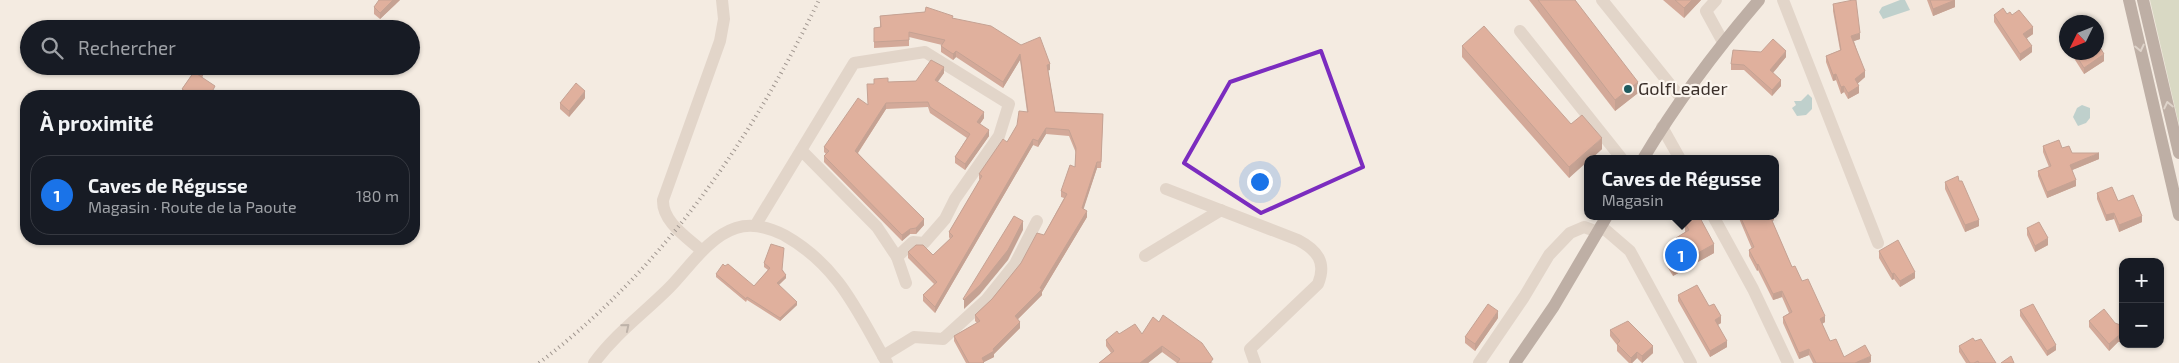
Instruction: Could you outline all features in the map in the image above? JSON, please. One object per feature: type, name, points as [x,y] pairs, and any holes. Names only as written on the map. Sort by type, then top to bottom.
[{"type":"main road","points":[[1644,155],[1681,98],[1723,42],[1759,0]]},
{"type":"main road","points":[[2129,0],[2179,215]]},
{"type":"main road","points":[[2143,0],[2178,147],[2162,146]]},
{"type":"main road","points":[[1516,363],[1554,306],[1602,225]]},
{"type":"street","points":[[702,251],[669,221],[664,214],[663,200],[720,41],[724,19],[722,0]]},
{"type":"street","points":[[1602,0],[1681,98]]},
{"type":"street","points":[[1716,0],[1706,11],[1723,42]]},
{"type":"street","points":[[1783,0],[1878,244]]},
{"type":"street","points":[[1520,31],[1619,155]]},
{"type":"street","points":[[755,226],[854,63],[925,52],[1009,104],[999,136],[955,199],[945,219],[924,242],[913,242],[897,257]]},
{"type":"street","points":[[1662,127],[1678,155]]},
{"type":"street","points":[[801,150],[877,227],[897,257],[906,284]]},
{"type":"street","points":[[1166,189],[1298,240],[1311,247],[1320,261],[1322,274],[1318,284],[1250,349],[1255,363]]},
{"type":"street","points":[[1145,256],[1220,210]]},
{"type":"street","points":[[1715,220],[1753,288],[1788,363]]},
{"type":"street","points":[[594,363],[619,333],[652,305],[702,251],[720,236],[737,228],[755,226],[776,231],[799,244],[828,268],[848,294],[885,360],[914,337],[943,339],[986,300],[1015,264],[1037,221]]},
{"type":"street","points":[[1479,363],[1524,297],[1549,255],[1570,233],[1584,227],[1602,225],[1630,251],[1691,363]]},
{"type":"highlighted area","points":[[1321,51],[1363,167],[1261,213],[1184,163],[1230,82]]},
{"type":"green space","points":[[2150,0],[2179,0],[2179,125]]},
{"type":"water","points":[[1905,0],[1910,10],[1883,19],[1879,12],[1882,7]]},
{"type":"water","points":[[1808,94],[1812,98],[1812,109],[1806,115],[1797,116],[1792,108],[1796,105],[1794,101],[1801,101]]},
{"type":"water","points":[[2082,105],[2090,108],[2090,118],[2086,123],[2078,126],[2073,117],[2077,108]]},
{"type":"building","points":[[379,0],[393,0],[380,13],[374,7]]},
{"type":"building","points":[[1538,0],[1575,0],[1638,82],[1615,100]]},
{"type":"building","points":[[1675,0],[1692,0],[1684,8]]},
{"type":"building","points":[[1856,0],[1860,33],[1851,36],[1865,71],[1855,79],[1859,86],[1848,93],[1844,86],[1841,87],[1836,74],[1833,75],[1826,56],[1841,50],[1833,4]]},
{"type":"building","points":[[1930,0],[1955,0],[1933,9]]},
{"type":"building","points":[[926,7],[953,16],[952,18],[991,26],[1021,45],[1040,37],[1050,64],[1047,65],[1055,112],[1103,114],[1101,162],[1097,162],[1082,208],[1087,211],[1040,288],[1042,289],[1015,316],[1020,322],[993,349],[994,351],[982,358],[983,363],[969,363],[954,336],[980,321],[975,315],[992,299],[1021,263],[1037,233],[1044,235],[1067,194],[1061,191],[1070,165],[1075,167],[1076,148],[1069,130],[1046,128],[1038,141],[1033,139],[935,307],[923,295],[937,282],[908,252],[916,245],[923,245],[933,255],[953,236],[949,232],[982,176],[979,174],[1003,139],[1007,142],[1017,125],[1019,111],[1028,112],[1020,54],[1003,82],[956,51],[953,54],[941,46],[945,40],[909,32],[909,40],[874,42],[874,28],[881,27],[880,16],[925,12]]},
{"type":"building","points":[[2003,8],[2007,14],[2010,12],[2012,15],[2019,10],[2033,27],[2023,34],[2032,46],[2020,54],[1994,15]]},
{"type":"building","points":[[1484,26],[1571,124],[1582,115],[1602,138],[1569,167],[1462,46]]},
{"type":"building","points":[[1773,39],[1786,51],[1770,70],[1781,80],[1772,90],[1744,65],[1731,64],[1733,50],[1761,52]]},
{"type":"building","points":[[931,60],[944,67],[935,80],[984,112],[977,122],[989,130],[965,164],[955,157],[970,134],[930,107],[928,102],[886,103],[855,151],[924,219],[916,228],[910,229],[902,235],[824,156],[829,151],[824,147],[858,98],[868,105],[867,84],[874,84],[874,79],[888,78],[888,82],[916,81]]},
{"type":"building","points":[[2079,60],[2095,60],[2084,68]]},
{"type":"building","points":[[192,75],[198,75],[215,86],[213,90],[182,89]]},
{"type":"building","points":[[576,83],[585,91],[569,111],[560,103]]},
{"type":"building","points":[[2059,140],[2062,148],[2069,146],[2072,153],[2099,153],[2070,165],[2076,180],[2047,192],[2038,171],[2051,166],[2043,146]]},
{"type":"building","points":[[1958,176],[1979,220],[1965,225],[1945,182]]},
{"type":"building","points":[[2112,187],[2118,201],[2133,195],[2142,216],[2119,225],[2114,213],[2106,215],[2097,193]]},
{"type":"building","points":[[1014,216],[1023,221],[1008,250],[980,285],[964,300],[963,299]]},
{"type":"building","points":[[1690,220],[1701,220],[1714,244],[1673,267],[1665,254],[1681,245],[1676,238],[1689,230],[1685,223]]},
{"type":"building","points":[[1742,220],[1772,220],[1792,267],[1795,266],[1802,281],[1808,279],[1825,316],[1820,319],[1830,341],[1836,339],[1844,357],[1865,345],[1871,356],[1855,363],[1816,363],[1809,349],[1799,353],[1783,317],[1792,312],[1782,291],[1773,294],[1749,250],[1754,247]]},
{"type":"building","points":[[2039,222],[2048,238],[2035,246],[2027,228]]},
{"type":"building","points":[[1898,240],[1915,272],[1900,281],[1894,273],[1892,274],[1879,251]]},
{"type":"building","points":[[771,244],[784,248],[782,270],[786,275],[777,283],[797,302],[780,318],[747,297],[746,299],[716,274],[723,264],[725,266],[728,264],[754,286],[770,268],[764,263]]},
{"type":"building","points":[[1697,285],[1709,306],[1714,304],[1721,316],[1715,320],[1727,341],[1710,351],[1678,295]]},
{"type":"building","points":[[1488,304],[1498,311],[1475,344],[1465,337]]},
{"type":"building","points":[[2033,304],[2056,345],[2047,351],[2020,310]]},
{"type":"building","points":[[2104,309],[2115,323],[2119,324],[2119,336],[2109,344],[2089,321]]},
{"type":"building","points":[[1163,315],[1202,343],[1213,359],[1210,363],[1177,363],[1180,359],[1162,346],[1140,363],[1099,363],[1114,351],[1106,340],[1117,331],[1119,334],[1135,324],[1142,334],[1153,317],[1159,322]]},
{"type":"building","points":[[1628,321],[1653,346],[1642,356],[1637,352],[1631,358],[1617,344],[1620,341],[1610,330]]},
{"type":"building","points":[[1973,338],[1975,341],[1981,339],[1996,363],[1979,363],[1978,361],[1970,363],[1959,346]]},
{"type":"building","points":[[2011,356],[2014,363],[2001,363]]},
{"type":"railway","points":[[539,363],[584,326],[626,286],[665,243],[700,198],[764,102],[793,52],[819,0]]},
{"type":"place","name":"GolfLeader","points":[[1628,89]]},
{"type":"place","name":"Caves de Régusse","points":[[1681,255]]}]
